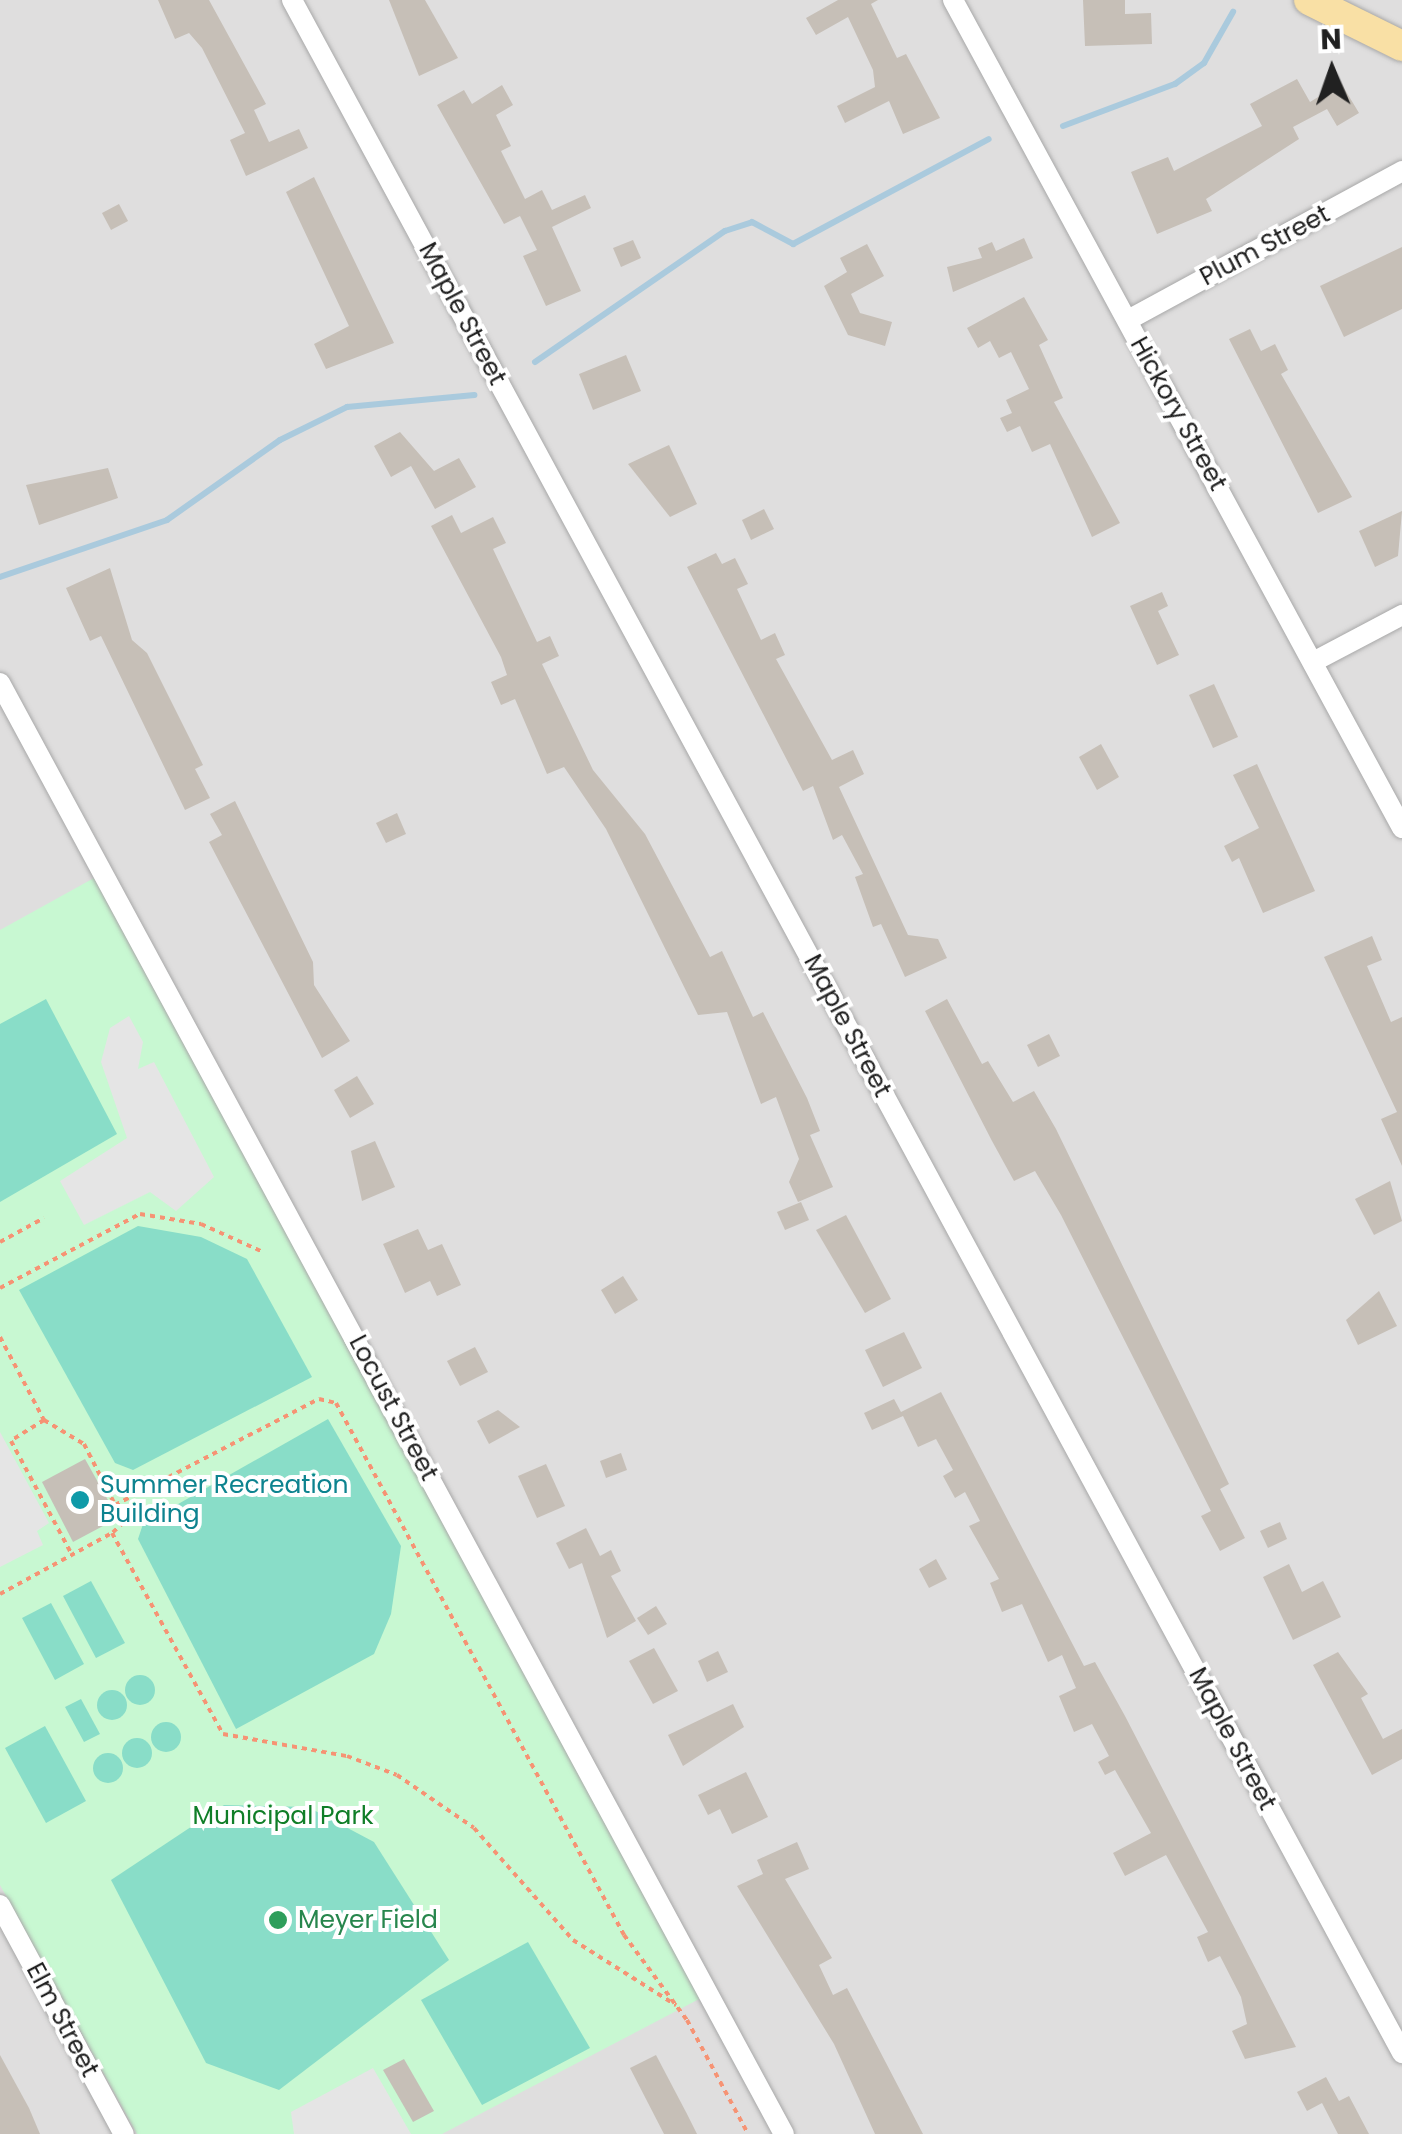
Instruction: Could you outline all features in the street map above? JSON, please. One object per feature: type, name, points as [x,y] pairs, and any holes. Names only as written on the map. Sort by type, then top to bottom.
[{"type":"main road","points":[[1308,0],[1402,46]]},
{"type":"street","name":"Maple Street","points":[[292,0],[1402,2053]]},
{"type":"street","name":"Hickory Street","points":[[954,0],[1402,828]]},
{"type":"street","name":"Plum Street","points":[[1128,320],[1402,171]]},
{"type":"street","points":[[1313,662],[1402,615]]},
{"type":"street","name":"Locust Street","points":[[0,683],[784,2134]]},
{"type":"street","name":"Elm Street","points":[[0,1905],[124,2134]]},
{"type":"path","points":[[0,1288],[140,1214],[201,1224],[263,1252]]},
{"type":"path","points":[[0,1242],[44,1218]]},
{"type":"path","points":[[0,1338],[44,1420],[84,1444],[124,1522],[0,1594]]},
{"type":"path","points":[[116,1506],[333,1400],[624,1934],[676,2004],[748,2134]]},
{"type":"path","points":[[44,1420],[10,1442],[72,1555]]},
{"type":"path","points":[[112,1532],[223,1734],[347,1756],[410,1783],[474,1828],[572,1940],[676,2004]]},
{"type":"shaded area","points":[[0,0],[1402,0],[1402,2134],[0,2134]]},
{"type":"shaded area","points":[[129,1016],[143,1042],[138,1069],[154,1062],[214,1177],[176,1211],[150,1192],[84,1225],[60,1181],[127,1138],[101,1062],[110,1028]]},
{"type":"shaded area","points":[[0,1432],[49,1523],[37,1531],[43,1545],[0,1567]]},
{"type":"shaded area","points":[[373,2068],[411,2134],[294,2134],[291,2112]]},
{"type":"green space","name":"Municipal Park","points":[[94,878],[701,1998],[442,2134],[137,2134],[0,1885],[0,930]]},
{"type":"green space","points":[[46,999],[117,1134],[0,1202],[0,1024]]},
{"type":"green space","points":[[138,1226],[201,1237],[247,1259],[312,1377],[133,1470],[115,1463],[19,1290]]},
{"type":"green space","points":[[328,1419],[401,1546],[391,1614],[374,1654],[236,1729],[138,1539],[143,1524]]},
{"type":"green space","points":[[91,1581],[125,1643],[96,1658],[63,1596]]},
{"type":"green space","points":[[51,1603],[84,1664],[55,1680],[22,1618]]},
{"type":"green space","points":[[140,1675],[151,1679],[155,1690],[151,1701],[140,1705],[129,1701],[125,1690],[129,1679]]},
{"type":"green space","points":[[112,1690],[123,1694],[127,1705],[123,1716],[112,1720],[101,1716],[97,1705],[101,1694]]},
{"type":"green space","points":[[81,1699],[100,1734],[84,1742],[65,1707]]},
{"type":"green space","points":[[166,1722],[177,1726],[181,1737],[177,1748],[166,1752],[155,1748],[151,1737],[155,1726]]},
{"type":"green space","points":[[45,1726],[86,1801],[46,1823],[5,1748]]},
{"type":"green space","points":[[137,1738],[148,1742],[152,1753],[148,1764],[137,1768],[126,1764],[122,1753],[126,1742]]},
{"type":"green space","points":[[108,1753],[119,1757],[123,1768],[119,1779],[108,1783],[97,1779],[93,1768],[97,1757]]},
{"type":"green space","name":"Meyer Field","points":[[224,1805],[308,1807],[374,1842],[449,1960],[279,2090],[206,2063],[111,1880]]},
{"type":"green space","points":[[528,1942],[590,2048],[482,2105],[421,2000]]},
{"type":"building","points":[[158,0],[209,0],[266,104],[254,110],[269,142],[299,129],[308,148],[246,176],[230,140],[245,133],[202,48],[189,33],[175,39]]},
{"type":"building","points":[[389,0],[425,0],[458,58],[419,76]]},
{"type":"building","points":[[838,0],[878,0],[871,4],[897,58],[906,54],[940,118],[903,134],[889,101],[845,123],[837,106],[875,87],[873,70],[848,17],[816,35],[806,18]]},
{"type":"building","points":[[1083,0],[1125,0],[1125,14],[1151,13],[1152,44],[1085,46]]},
{"type":"building","points":[[1297,79],[1310,102],[1341,83],[1359,113],[1337,126],[1327,109],[1293,127],[1299,139],[1206,199],[1212,211],[1157,234],[1131,172],[1168,157],[1174,171],[1262,126],[1250,104]]},
{"type":"building","points":[[502,85],[513,105],[496,115],[511,146],[501,151],[525,199],[542,190],[552,210],[585,195],[591,208],[552,227],[581,291],[546,306],[523,256],[537,250],[520,216],[504,224],[437,105],[464,90],[472,104]]},
{"type":"building","points":[[314,177],[394,343],[326,369],[314,344],[349,326],[286,192]]},
{"type":"building","points":[[119,204],[128,221],[111,230],[102,213]]},
{"type":"building","points":[[1024,238],[1033,258],[953,292],[947,267],[982,258],[978,248],[992,242],[996,251]]},
{"type":"building","points":[[633,240],[641,258],[621,267],[613,248]]},
{"type":"building","points":[[867,244],[884,276],[851,294],[860,313],[892,322],[885,346],[848,335],[824,286],[847,272],[840,258]]},
{"type":"building","points":[[1402,247],[1402,309],[1344,337],[1320,286]]},
{"type":"building","points":[[1024,297],[1048,340],[1039,345],[1063,398],[1054,402],[1120,523],[1092,537],[1050,444],[1032,452],[1020,426],[1007,432],[1000,418],[1012,413],[1006,400],[1029,389],[1011,352],[999,358],[990,341],[978,348],[967,328]]},
{"type":"building","points":[[1250,329],[1261,351],[1275,344],[1288,370],[1281,374],[1352,497],[1318,513],[1229,339]]},
{"type":"building","points":[[626,355],[641,391],[593,410],[579,374]]},
{"type":"building","points":[[400,432],[434,471],[459,458],[476,487],[435,509],[411,466],[391,477],[374,446]]},
{"type":"building","points":[[669,445],[697,504],[670,517],[628,464]]},
{"type":"building","points":[[108,468],[118,498],[39,525],[26,485]]},
{"type":"building","points":[[764,509],[774,529],[751,540],[742,520]]},
{"type":"building","points":[[1402,511],[1398,556],[1375,567],[1359,531]]},
{"type":"building","points":[[452,515],[461,533],[493,517],[506,543],[493,549],[537,642],[550,636],[559,656],[542,664],[593,770],[645,834],[710,957],[722,951],[753,1017],[763,1012],[807,1098],[820,1131],[810,1135],[833,1187],[798,1202],[789,1182],[799,1159],[776,1097],[761,1104],[727,1012],[698,1015],[606,829],[564,767],[547,774],[515,699],[501,705],[491,682],[507,675],[501,657],[431,526]]},
{"type":"building","points":[[716,553],[722,564],[735,558],[748,584],[737,589],[761,640],[775,633],[785,655],[776,659],[832,760],[853,750],[864,774],[839,787],[908,935],[938,939],[947,958],[905,977],[881,924],[873,927],[855,877],[863,874],[842,835],[833,840],[813,786],[803,791],[687,567]]},
{"type":"building","points":[[110,568],[132,640],[147,653],[203,765],[195,769],[210,798],[185,810],[101,636],[90,641],[66,588]]},
{"type":"building","points":[[1162,592],[1168,606],[1158,611],[1179,655],[1157,665],[1130,606]]},
{"type":"building","points":[[1214,684],[1238,737],[1213,748],[1189,695]]},
{"type":"building","points":[[1101,744],[1119,777],[1097,790],[1079,757]]},
{"type":"building","points":[[1257,764],[1315,891],[1263,913],[1239,858],[1232,862],[1224,846],[1259,828],[1233,775]]},
{"type":"building","points":[[235,801],[313,962],[314,985],[350,1041],[322,1058],[209,842],[222,835],[210,814]]},
{"type":"building","points":[[397,813],[406,834],[386,843],[376,823]]},
{"type":"building","points":[[1372,936],[1382,960],[1367,966],[1391,1022],[1402,1017],[1402,1166],[1381,1119],[1397,1112],[1324,957]]},
{"type":"building","points":[[947,999],[982,1064],[988,1061],[1013,1102],[1034,1091],[1056,1129],[1229,1484],[1220,1489],[1245,1538],[1220,1551],[1201,1516],[1211,1511],[1061,1215],[1035,1171],[1014,1181],[925,1011]]},
{"type":"building","points":[[1049,1034],[1060,1056],[1038,1067],[1027,1045]]},
{"type":"building","points":[[357,1076],[374,1104],[350,1118],[334,1090]]},
{"type":"building","points":[[375,1141],[395,1187],[362,1201],[351,1151]]},
{"type":"building","points":[[1390,1181],[1402,1221],[1374,1235],[1355,1199]]},
{"type":"building","points":[[801,1202],[809,1220],[785,1230],[777,1212]]},
{"type":"building","points":[[846,1215],[891,1299],[865,1313],[816,1230]]},
{"type":"building","points":[[418,1229],[428,1250],[442,1244],[461,1285],[437,1296],[430,1281],[405,1293],[383,1244]]},
{"type":"building","points":[[623,1276],[638,1300],[615,1314],[601,1290]]},
{"type":"building","points":[[1379,1291],[1397,1326],[1358,1345],[1346,1320]]},
{"type":"building","points":[[904,1332],[922,1368],[883,1387],[865,1350]]},
{"type":"building","points":[[475,1347],[488,1372],[460,1386],[447,1361]]},
{"type":"building","points":[[941,1392],[1084,1666],[1095,1662],[1125,1716],[1296,2047],[1245,2059],[1232,2031],[1247,2024],[1241,1997],[1220,1956],[1208,1962],[1197,1937],[1208,1932],[1166,1855],[1125,1876],[1113,1853],[1151,1833],[1115,1770],[1105,1775],[1098,1762],[1109,1756],[1092,1724],[1074,1732],[1059,1696],[1076,1688],[1062,1655],[1048,1662],[1022,1604],[1002,1612],[990,1583],[999,1579],[969,1526],[980,1521],[965,1492],[955,1498],[943,1476],[953,1470],[936,1439],[918,1447],[903,1416],[872,1430],[864,1413],[894,1399],[901,1412]]},
{"type":"building","points":[[498,1410],[520,1427],[489,1444],[477,1421]]},
{"type":"building","points":[[621,1453],[627,1470],[606,1478],[600,1461]]},
{"type":"building","name":"Summer Recreation Building","points":[[85,1459],[118,1518],[73,1542],[42,1482]]},
{"type":"building","points":[[546,1464],[565,1506],[537,1518],[518,1476]]},
{"type":"building","points":[[1280,1522],[1287,1539],[1268,1548],[1260,1531]]},
{"type":"building","points":[[586,1528],[600,1556],[611,1550],[621,1571],[611,1576],[636,1621],[607,1638],[582,1563],[569,1569],[556,1543]]},
{"type":"building","points":[[936,1559],[947,1579],[929,1588],[919,1569]]},
{"type":"building","points":[[1289,1564],[1302,1592],[1323,1581],[1341,1617],[1293,1640],[1263,1577]]},
{"type":"building","points":[[656,1606],[667,1624],[648,1635],[637,1618]]},
{"type":"building","points":[[654,1648],[678,1691],[653,1704],[629,1661]]},
{"type":"building","points":[[718,1651],[728,1672],[707,1682],[698,1661]]},
{"type":"building","points":[[1338,1652],[1368,1694],[1361,1698],[1383,1739],[1402,1729],[1402,1759],[1372,1775],[1313,1665]]},
{"type":"building","points":[[733,1704],[744,1727],[683,1766],[668,1735]]},
{"type":"building","points":[[746,1772],[768,1817],[732,1834],[720,1809],[708,1815],[698,1795]]},
{"type":"building","points":[[797,1842],[809,1869],[785,1879],[832,1958],[819,1965],[833,1995],[847,1988],[923,2134],[875,2134],[834,2044],[737,1886],[763,1874],[757,1860]]},
{"type":"building","points":[[0,2055],[29,2108],[40,2134],[0,2134]]},
{"type":"building","points":[[656,2055],[697,2134],[664,2134],[630,2068]]},
{"type":"building","points":[[404,2059],[434,2111],[413,2122],[383,2070]]},
{"type":"building","points":[[1326,2077],[1339,2101],[1349,2096],[1369,2134],[1338,2134],[1322,2103],[1307,2111],[1297,2092]]},
{"type":"waterway","points":[[1063,126],[1175,84],[1204,63],[1233,12]]},
{"type":"waterway","points":[[535,362],[725,231],[752,222],[793,244],[989,139]]},
{"type":"waterway","points":[[0,577],[167,520],[280,440],[347,407],[474,395]]},
{"type":"place","name":"Summer Recreation Building","points":[[80,1500]]},
{"type":"place","name":"Meyer Field","points":[[278,1920]]}]
